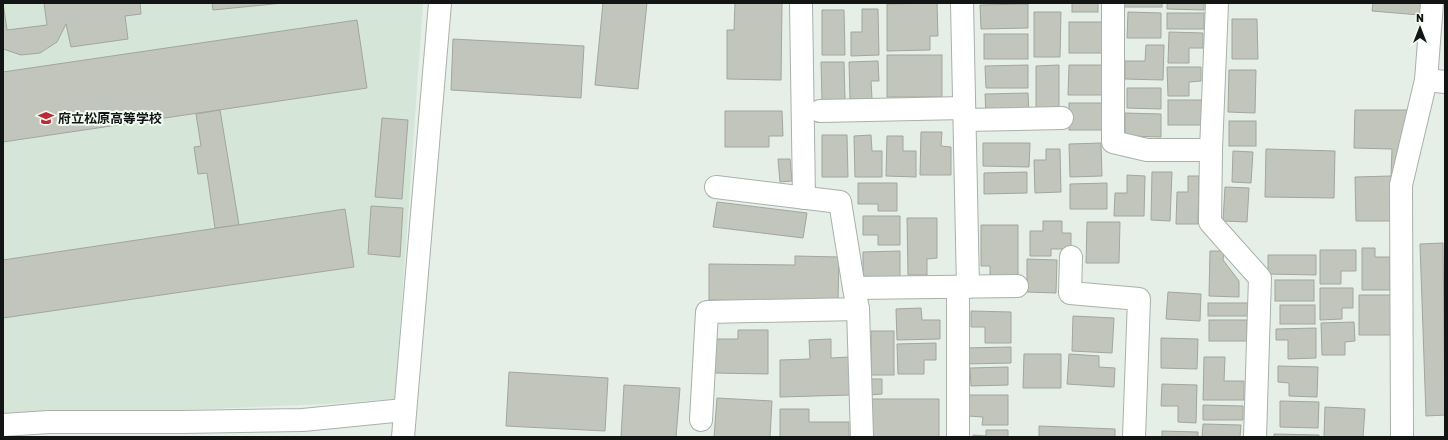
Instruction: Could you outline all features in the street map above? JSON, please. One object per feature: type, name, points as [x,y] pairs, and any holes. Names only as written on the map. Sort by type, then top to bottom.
[{"type":"street","points":[[403,437],[404,410],[440,3]]},
{"type":"street","points":[[801,3],[804,198]]},
{"type":"street","points":[[958,437],[963,287],[964,114],[962,3]]},
{"type":"street","points":[[1113,3],[1113,142],[1147,150],[1211,150]]},
{"type":"street","points":[[1217,3],[1211,150],[1210,222],[1260,278],[1255,437]]},
{"type":"street","points":[[1402,437],[1401,185],[1436,81],[1432,3]]},
{"type":"street","points":[[820,111],[1062,118]]},
{"type":"street","points":[[716,187],[840,202],[858,309],[862,437]]},
{"type":"street","points":[[1071,257],[1070,293],[1140,299],[1134,437]]},
{"type":"street","points":[[854,288],[1017,286]]},
{"type":"street","points":[[701,420],[707,312],[858,309]]},
{"type":"street","points":[[3,425],[49,422],[303,420],[404,410]]},
{"type":"shaded area","points":[[3,3],[423,3],[395,399],[326,404],[162,411],[46,411],[3,413]]},
{"type":"building","points":[[3,3],[7,30],[47,25],[44,3],[140,3],[141,14],[125,16],[128,39],[71,47],[66,24],[57,42],[40,53],[21,55],[3,49]]},
{"type":"building","points":[[212,3],[283,3],[213,10]]},
{"type":"building","points":[[603,3],[647,3],[638,89],[595,85]]},
{"type":"building","points":[[735,3],[782,3],[781,80],[727,79],[727,30],[734,30]]},
{"type":"building","points":[[937,3],[938,36],[930,36],[930,50],[887,51],[887,4]]},
{"type":"building","points":[[1072,3],[1098,3],[1098,12],[1072,12]]},
{"type":"building","points":[[1124,3],[1162,3],[1162,7],[1124,7]]},
{"type":"building","points":[[1167,3],[1204,3],[1204,10],[1167,9]]},
{"type":"building","points":[[1373,3],[1421,3],[1420,15],[1372,11]]},
{"type":"building","points":[[1028,4],[1028,28],[981,29],[980,5]]},
{"type":"building","points":[[862,9],[878,9],[879,55],[851,56],[851,32],[862,32]]},
{"type":"building","points":[[822,10],[844,10],[845,55],[822,55]]},
{"type":"building","points":[[1034,12],[1061,12],[1060,57],[1034,57]]},
{"type":"building","points":[[1128,12],[1161,13],[1161,38],[1127,38]]},
{"type":"building","points":[[1167,13],[1204,13],[1204,29],[1167,29]]},
{"type":"building","points":[[1232,19],[1257,19],[1258,59],[1232,59]]},
{"type":"building","points":[[357,20],[367,88],[3,142],[3,72]]},
{"type":"building","points":[[1069,22],[1104,22],[1104,53],[1069,53]]},
{"type":"building","points":[[1169,32],[1203,33],[1203,48],[1189,48],[1189,63],[1168,63]]},
{"type":"building","points":[[984,34],[1028,34],[1028,59],[984,59]]},
{"type":"building","points":[[453,39],[584,46],[581,98],[451,90]]},
{"type":"building","points":[[1146,45],[1164,45],[1163,80],[1125,79],[1125,61],[1145,61]]},
{"type":"building","points":[[887,55],[942,55],[942,97],[887,97]]},
{"type":"building","points":[[878,61],[879,81],[871,81],[872,99],[850,99],[849,62]]},
{"type":"building","points":[[821,62],[844,62],[845,101],[822,101]]},
{"type":"building","points":[[1028,65],[1028,88],[986,88],[985,66]]},
{"type":"building","points":[[1059,65],[1059,108],[1036,108],[1036,66]]},
{"type":"building","points":[[1069,65],[1104,65],[1103,95],[1068,95]]},
{"type":"building","points":[[1167,67],[1201,67],[1201,81],[1189,82],[1189,96],[1168,96]]},
{"type":"building","points":[[1229,70],[1256,70],[1255,113],[1228,112]]},
{"type":"building","points":[[1127,88],[1161,88],[1161,109],[1127,108]]},
{"type":"building","points":[[1028,93],[1029,115],[986,116],[985,94]]},
{"type":"building","points":[[1168,100],[1203,100],[1203,125],[1168,125]]},
{"type":"building","points":[[1069,103],[1103,103],[1103,130],[1069,130]]},
{"type":"building","points":[[220,110],[239,225],[215,228],[207,173],[198,174],[194,147],[201,146],[196,114]]},
{"type":"building","points":[[1355,110],[1411,110],[1397,221],[1356,221],[1355,177],[1391,176],[1392,149],[1354,148]]},
{"type":"building","points":[[725,111],[782,111],[783,136],[769,136],[769,147],[725,147]]},
{"type":"building","points":[[1125,113],[1161,114],[1161,137],[1125,136]]},
{"type":"building","points":[[382,118],[408,120],[402,199],[375,197]]},
{"type":"building","points":[[1229,121],[1256,121],[1256,146],[1229,146]]},
{"type":"building","points":[[921,132],[942,132],[941,146],[951,147],[951,175],[920,175]]},
{"type":"building","points":[[822,135],[847,135],[848,177],[822,177]]},
{"type":"building","points":[[871,135],[872,151],[882,151],[882,177],[855,177],[854,136]]},
{"type":"building","points":[[887,136],[903,136],[903,151],[916,151],[916,177],[886,176]]},
{"type":"building","points":[[983,143],[1030,143],[1029,167],[983,166]]},
{"type":"building","points":[[1101,143],[1102,176],[1070,177],[1069,144]]},
{"type":"building","points":[[1046,149],[1060,149],[1061,192],[1035,193],[1034,160],[1046,160]]},
{"type":"building","points":[[1266,149],[1335,151],[1334,198],[1265,197]]},
{"type":"building","points":[[1233,151],[1253,152],[1251,183],[1232,182]]},
{"type":"building","points":[[778,159],[790,159],[792,181],[780,182]]},
{"type":"building","points":[[1027,172],[1027,193],[984,194],[984,173]]},
{"type":"building","points":[[1152,172],[1172,172],[1170,221],[1151,220]]},
{"type":"building","points":[[1127,175],[1145,176],[1144,216],[1114,216],[1115,193],[1127,193]]},
{"type":"building","points":[[1188,176],[1199,176],[1198,224],[1176,224],[1177,192],[1188,192]]},
{"type":"building","points":[[858,183],[897,183],[897,211],[878,211],[878,204],[858,204]]},
{"type":"building","points":[[1107,183],[1107,209],[1070,209],[1070,184]]},
{"type":"building","points":[[1225,187],[1249,188],[1247,222],[1223,221]]},
{"type":"building","points":[[717,202],[807,213],[803,238],[713,227]]},
{"type":"building","points":[[371,206],[403,208],[400,257],[368,254]]},
{"type":"building","points":[[345,209],[354,267],[3,318],[3,260]]},
{"type":"building","points":[[863,216],[900,216],[900,245],[878,245],[878,235],[863,235]]},
{"type":"building","points":[[907,218],[937,218],[937,258],[927,259],[927,275],[908,275]]},
{"type":"building","points":[[1043,221],[1062,221],[1062,233],[1071,233],[1071,249],[1051,249],[1051,256],[1030,256],[1030,231],[1043,231]]},
{"type":"building","points":[[1087,222],[1120,222],[1119,263],[1086,263]]},
{"type":"building","points":[[981,225],[1018,225],[1018,282],[990,282],[990,266],[981,266]]},
{"type":"building","points":[[1443,243],[1445,415],[1426,416],[1420,244]]},
{"type":"building","points":[[1362,248],[1375,248],[1375,257],[1390,257],[1390,290],[1362,290]]},
{"type":"building","points":[[1320,250],[1356,250],[1356,271],[1341,271],[1341,284],[1320,284]]},
{"type":"building","points":[[900,251],[900,278],[863,278],[863,252]]},
{"type":"building","points":[[1210,251],[1224,251],[1223,260],[1239,281],[1239,297],[1209,296]]},
{"type":"building","points":[[1268,255],[1316,255],[1316,275],[1268,274]]},
{"type":"building","points":[[795,256],[839,257],[838,302],[709,300],[709,264],[795,265]]},
{"type":"building","points":[[1027,259],[1057,260],[1056,293],[1027,292]]},
{"type":"building","points":[[1275,280],[1314,280],[1314,301],[1275,301]]},
{"type":"building","points":[[1320,288],[1353,288],[1353,308],[1342,308],[1342,319],[1320,320]]},
{"type":"building","points":[[1168,292],[1201,294],[1200,321],[1166,319]]},
{"type":"building","points":[[1359,295],[1396,295],[1397,335],[1359,335]]},
{"type":"building","points":[[1208,303],[1249,303],[1249,316],[1208,316]]},
{"type":"building","points":[[1280,305],[1315,305],[1315,324],[1280,324]]},
{"type":"building","points":[[921,308],[922,320],[940,320],[940,339],[897,340],[896,309]]},
{"type":"building","points":[[971,311],[1011,312],[1011,343],[985,343],[985,327],[971,327]]},
{"type":"building","points":[[1073,316],[1114,318],[1112,353],[1072,351]]},
{"type":"building","points":[[1209,320],[1247,320],[1247,341],[1209,341]]},
{"type":"building","points":[[1354,322],[1355,341],[1345,342],[1345,355],[1322,355],[1321,323]]},
{"type":"building","points":[[1316,328],[1316,358],[1288,359],[1288,340],[1276,340],[1276,329]]},
{"type":"building","points":[[738,330],[768,330],[768,374],[715,373],[715,339],[738,339]]},
{"type":"building","points":[[871,331],[894,331],[894,375],[871,375]]},
{"type":"building","points":[[1161,338],[1198,339],[1197,369],[1161,368]]},
{"type":"building","points":[[831,339],[831,358],[849,357],[850,395],[780,397],[780,360],[810,359],[809,340]]},
{"type":"building","points":[[936,343],[936,360],[924,360],[924,374],[898,374],[897,344]]},
{"type":"building","points":[[1011,347],[1011,363],[965,364],[964,348]]},
{"type":"building","points":[[1024,354],[1061,354],[1061,388],[1023,388]]},
{"type":"building","points":[[1069,354],[1099,356],[1099,367],[1115,368],[1114,387],[1067,384]]},
{"type":"building","points":[[1204,357],[1225,357],[1224,381],[1244,381],[1244,400],[1203,400]]},
{"type":"building","points":[[1278,366],[1318,367],[1317,397],[1289,396],[1289,383],[1278,382]]},
{"type":"building","points":[[1008,367],[1008,385],[971,386],[970,368]]},
{"type":"building","points":[[509,372],[608,378],[605,431],[506,426]]},
{"type":"building","points":[[867,379],[882,379],[882,394],[868,395]]},
{"type":"building","points":[[1162,384],[1197,385],[1196,423],[1178,422],[1178,406],[1161,406]]},
{"type":"building","points":[[624,385],[680,388],[676,437],[621,437]]},
{"type":"building","points":[[968,395],[1008,395],[1008,425],[982,425],[983,417],[968,416]]},
{"type":"building","points":[[717,398],[772,401],[770,437],[714,437]]},
{"type":"building","points":[[870,399],[939,399],[939,437],[871,437]]},
{"type":"building","points":[[1280,401],[1319,402],[1318,428],[1280,427]]},
{"type":"building","points":[[1203,405],[1243,406],[1243,420],[1203,420]]},
{"type":"building","points":[[1325,407],[1365,409],[1363,437],[1324,437]]},
{"type":"building","points":[[780,409],[809,409],[809,422],[849,422],[849,437],[780,437]]},
{"type":"building","points":[[1203,424],[1241,425],[1240,437],[1202,437]]},
{"type":"building","points":[[1039,426],[1115,429],[1115,437],[1039,437]]},
{"type":"building","points":[[986,430],[1008,430],[1008,437],[973,437],[973,435],[986,436]]},
{"type":"building","points":[[1162,431],[1198,432],[1198,437],[1162,437]]},
{"type":"building","points":[[1274,434],[1319,435],[1319,437],[1274,437]]},
{"type":"place","name":"府立松原高等学校","points":[[46,118]]}]
